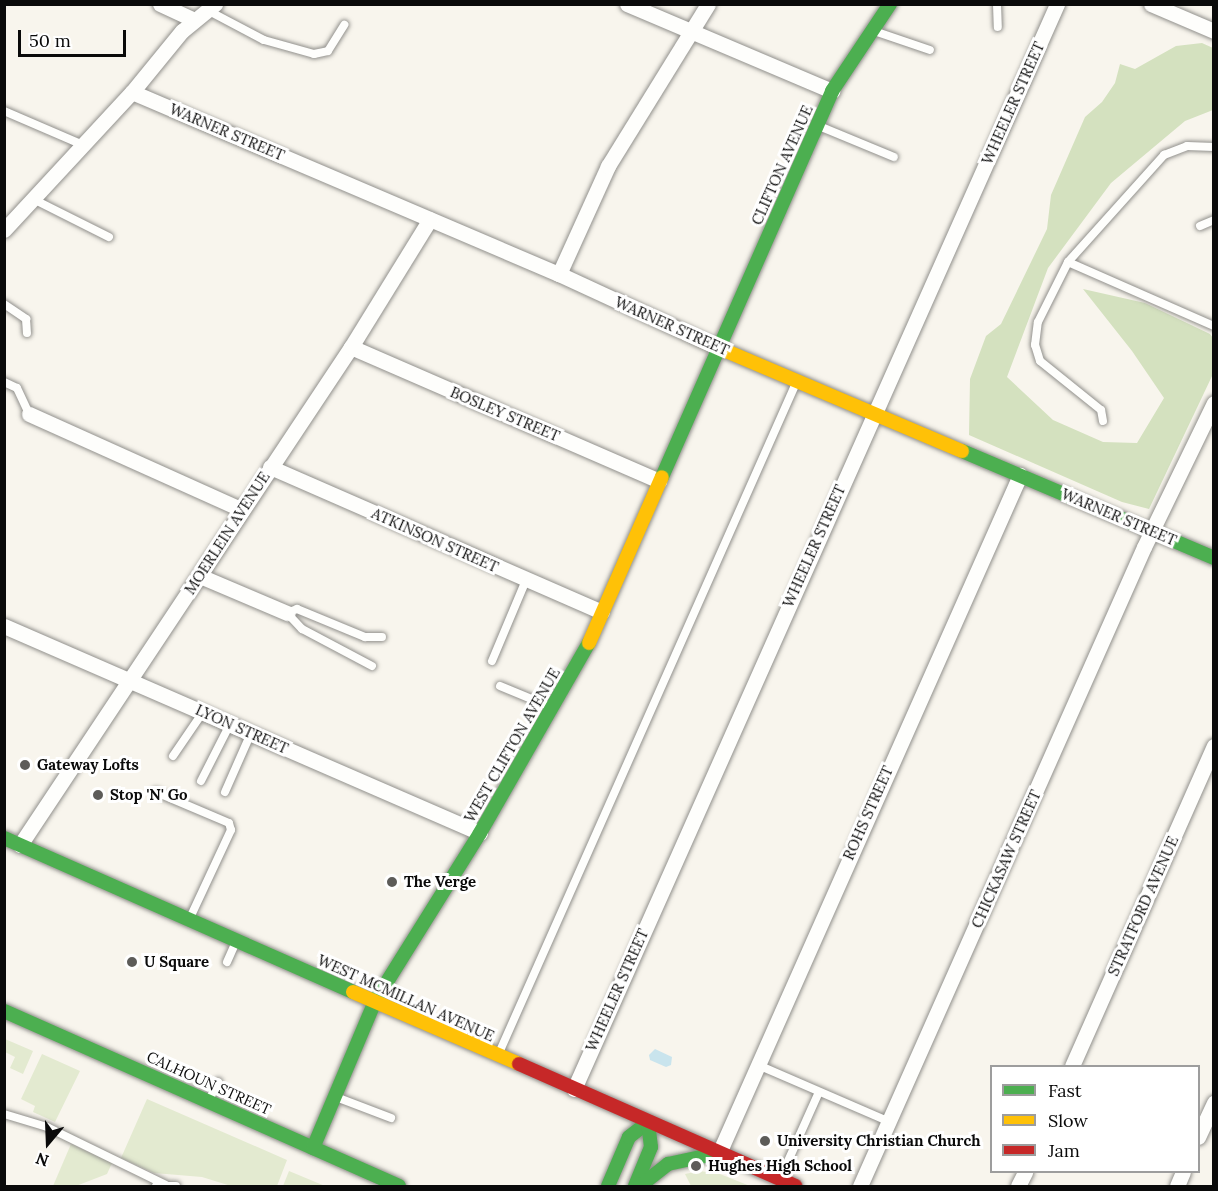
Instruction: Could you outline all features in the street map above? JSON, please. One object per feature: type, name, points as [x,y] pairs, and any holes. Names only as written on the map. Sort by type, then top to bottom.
[{"type":"main road","name":"CLIFTON AVENUE","points":[[719,348],[832,91],[890,4]]},
{"type":"main road","name":"WARNER STREET","points":[[719,348],[796,383],[874,413],[1214,558]]},
{"type":"main road","name":"WEST CLIFTON AVENUE","points":[[313,1148],[375,1001],[480,833],[552,708],[602,612],[719,348]]},
{"type":"main road","name":"WEST MCMILLAN AVENUE","points":[[4,838],[497,1057],[795,1186]]},
{"type":"main road","name":"CALHOUN STREET","points":[[4,1011],[399,1186]]},
{"type":"main road","points":[[608,1186],[629,1137],[648,1122]]},
{"type":"main road","points":[[635,1186],[651,1147],[648,1122]]},
{"type":"main road","points":[[640,1186],[668,1164],[719,1153]]},
{"type":"street","points":[[160,4],[194,20]]},
{"type":"street","points":[[627,4],[832,91]]},
{"type":"street","points":[[560,274],[608,166],[708,4]]},
{"type":"street","name":"WHEELER STREET","points":[[574,1089],[1057,4]]},
{"type":"street","points":[[1151,4],[1214,31]]},
{"type":"street","points":[[4,230],[132,92],[194,20],[211,7]]},
{"type":"street","name":"WARNER STREET","points":[[132,92],[560,274],[719,348]]},
{"type":"street","name":"MOERLEIN AVENUE","points":[[20,844],[127,679],[200,576],[240,509],[351,347],[429,219]]},
{"type":"street","name":"BOSLEY STREET","points":[[351,347],[659,481]]},
{"type":"street","name":"CHICKASAW STREET","points":[[860,1186],[1152,531],[1214,403]]},
{"type":"street","points":[[29,414],[240,509]]},
{"type":"street","name":"ATKINSON STREET","points":[[270,466],[602,612]]},
{"type":"street","name":"ROHS STREET","points":[[719,1153],[756,1065],[1020,475]]},
{"type":"street","points":[[200,576],[287,613]]},
{"type":"street","name":"LYON STREET","points":[[4,626],[480,833]]},
{"type":"street","name":"STRATFORD AVENUE","points":[[1072,1065],[1214,746]]},
{"type":"street","points":[[1200,1133],[1214,1103]]},
{"type":"lane","points":[[997,4],[998,27]]},
{"type":"lane","points":[[211,7],[264,40],[314,54],[328,51],[344,25]]},
{"type":"lane","points":[[872,30],[930,50]]},
{"type":"lane","points":[[4,111],[83,145]]},
{"type":"lane","points":[[817,125],[894,157]]},
{"type":"lane","points":[[1103,421],[1101,410],[1040,361],[1035,345],[1038,322],[1068,262],[1164,154],[1187,146],[1214,147]]},
{"type":"lane","points":[[33,199],[109,237]]},
{"type":"lane","points":[[1200,226],[1214,220]]},
{"type":"lane","points":[[1068,262],[1214,326]]},
{"type":"lane","points":[[4,304],[26,319],[27,333]]},
{"type":"lane","points":[[4,382],[17,387],[29,414]]},
{"type":"lane","points":[[497,1057],[796,383]]},
{"type":"lane","points":[[492,661],[526,580]]},
{"type":"lane","points":[[372,666],[302,629],[287,613],[297,609],[365,637],[382,637]]},
{"type":"lane","points":[[500,686],[552,708]]},
{"type":"lane","points":[[173,756],[203,712]]},
{"type":"lane","points":[[201,781],[230,724]]},
{"type":"lane","points":[[225,792],[251,733]]},
{"type":"lane","points":[[156,792],[229,823],[231,830],[189,919]]},
{"type":"lane","points":[[227,962],[237,940]]},
{"type":"lane","points":[[756,1065],[890,1122]]},
{"type":"lane","points":[[208,1101],[218,1082]]},
{"type":"lane","points":[[780,1180],[819,1092]]},
{"type":"lane","points":[[334,1096],[391,1118]]},
{"type":"lane","points":[[4,1114],[48,1127],[166,1185]]},
{"type":"lane","points":[[156,1186],[176,1186]]},
{"type":"green space","points":[[1202,43],[1213,48],[1213,110],[1185,121],[1111,183],[1048,268],[1007,377],[1053,420],[1103,442],[1137,443],[1164,398],[1132,351],[1083,289],[1145,303],[1210,334],[1213,338],[1213,374],[1149,509],[1122,502],[969,435],[970,379],[986,336],[1001,324],[1047,229],[1051,195],[1085,117],[1102,102],[1115,83],[1120,64],[1135,69],[1176,46]]},
{"type":"green space","points":[[5,1039],[33,1051],[23,1074],[10,1068],[15,1057],[5,1052]]},
{"type":"green space","points":[[42,1054],[80,1071],[55,1122],[33,1112],[35,1106],[21,1099]]},
{"type":"green space","points":[[147,1099],[287,1160],[277,1186],[231,1186],[202,1177],[154,1173],[121,1158]]},
{"type":"green space","points":[[71,1144],[112,1163],[107,1174],[76,1186],[53,1186]]},
{"type":"green space","points":[[289,1171],[325,1186],[283,1186]]},
{"type":"green space","points":[[700,1171],[720,1174],[750,1186],[691,1186],[685,1174]]},
{"type":"water","points":[[655,1049],[672,1057],[671,1065],[666,1067],[650,1060],[649,1055]]},
{"type":"traffic: fast","points":[[662,477],[832,91],[890,4]]},
{"type":"traffic: fast","points":[[962,451],[1214,558]]},
{"type":"traffic: fast","points":[[313,1148],[375,1001],[480,833],[589,643]]},
{"type":"traffic: fast","points":[[4,838],[353,992]]},
{"type":"traffic: fast","points":[[4,1011],[399,1186]]},
{"type":"traffic: fast","points":[[608,1186],[629,1137],[648,1122]]},
{"type":"traffic: fast","points":[[635,1186],[651,1147],[648,1122]]},
{"type":"traffic: fast","points":[[640,1186],[668,1164],[719,1153]]},
{"type":"traffic: slow","points":[[719,348],[962,451]]},
{"type":"traffic: slow","points":[[589,643],[662,477]]},
{"type":"traffic: slow","points":[[353,992],[519,1064]]},
{"type":"traffic: jam","points":[[519,1064],[795,1186]]},
{"type":"place","name":"Gateway Lofts","points":[[25,765]]},
{"type":"place","name":"Stop 'N' Go","points":[[98,795]]},
{"type":"place","name":"The Verge","points":[[392,882]]},
{"type":"place","name":"U Square","points":[[132,962]]},
{"type":"place","name":"University Christian Church","points":[[765,1141]]},
{"type":"place","name":"Hughes High School","points":[[696,1166]]}]
